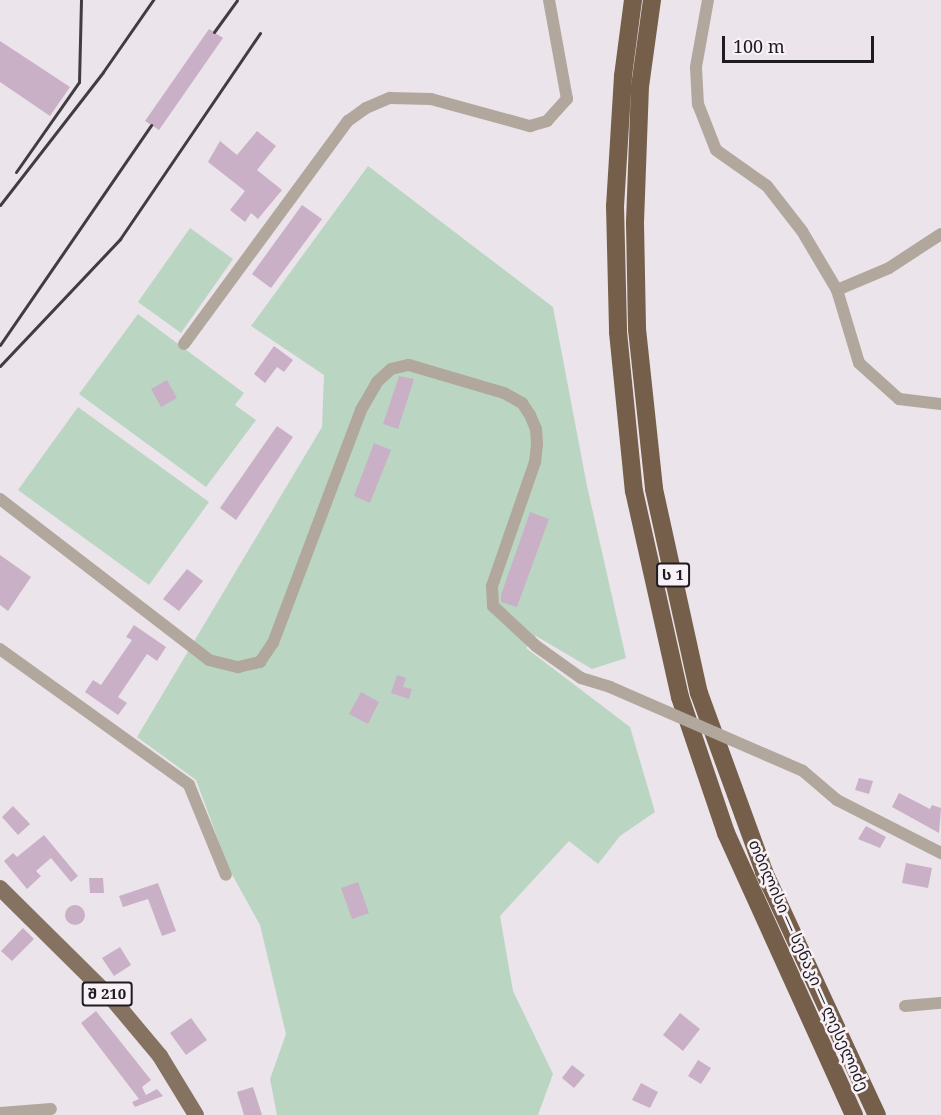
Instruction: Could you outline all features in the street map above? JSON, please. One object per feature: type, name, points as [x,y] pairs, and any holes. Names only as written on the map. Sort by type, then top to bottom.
[{"type":"highway","name":"თბილისი — სენაკი — ლესელიძე","points":[[633,0],[623,76],[615,206],[619,355],[634,491],[680,697],[726,833],[854,1115]]},
{"type":"highway","name":"თბილისი — სენაკი — ლესელიძე","points":[[652,0],[640,86],[635,223],[637,329],[654,489],[699,693],[764,872],[876,1115]]},
{"type":"main road","name":"შ 210","points":[[0,888],[114,1001],[160,1056],[196,1115]]},
{"type":"street","points":[[184,344],[348,121],[366,108],[390,98],[431,99],[530,126],[546,121],[567,99],[549,0]]},
{"type":"street","points":[[708,0],[696,67],[698,104],[716,150],[767,186],[802,231],[837,290],[859,363],[898,399],[941,404]]},
{"type":"street","points":[[837,290],[889,268],[941,234]]},
{"type":"street","points":[[0,499],[209,660],[238,666],[260,662],[273,643],[361,410],[377,382],[391,369],[409,365],[504,393],[522,403],[530,415],[536,429],[537,444],[535,462],[492,586],[493,606],[536,646],[581,678],[610,687],[803,771],[837,800],[941,853]]},
{"type":"street","points":[[0,649],[189,785],[226,875]]},
{"type":"street","points":[[905,1006],[941,1003]]},
{"type":"street","points":[[0,1113],[51,1109]]},
{"type":"green space","points":[[368,166],[553,307],[587,486],[626,658],[592,669],[536,636],[526,648],[630,727],[655,812],[620,836],[598,864],[569,841],[500,916],[513,991],[553,1074],[538,1115],[277,1115],[270,1079],[286,1034],[260,925],[229,869],[196,780],[137,737],[322,427],[324,375],[251,326]]},
{"type":"green space","points":[[190,228],[233,259],[181,333],[138,302]]},
{"type":"green space","points":[[138,314],[244,393],[235,405],[256,420],[206,487],[79,394]]},
{"type":"green space","points":[[78,407],[209,502],[149,585],[18,490]]},
{"type":"building","points":[[209,29],[223,38],[159,130],[145,121]]},
{"type":"building","points":[[0,41],[70,87],[50,116],[0,82]]},
{"type":"building","points":[[257,131],[276,146],[257,170],[282,190],[258,219],[251,213],[245,222],[230,210],[245,191],[208,162],[220,141],[237,155]]},
{"type":"building","points":[[302,205],[322,219],[271,288],[252,274]]},
{"type":"building","points":[[274,346],[293,360],[284,372],[277,367],[265,383],[254,374]]},
{"type":"building","points":[[399,376],[414,379],[398,429],[383,424]]},
{"type":"building","points":[[167,380],[177,398],[161,407],[151,389]]},
{"type":"building","points":[[277,426],[293,437],[236,520],[220,508]]},
{"type":"building","points":[[374,443],[391,450],[370,503],[354,496]]},
{"type":"building","points":[[530,512],[549,519],[517,607],[501,602],[501,595]]},
{"type":"building","points":[[0,555],[31,577],[8,611],[0,605]]},
{"type":"building","points":[[187,569],[203,581],[179,611],[163,599]]},
{"type":"building","points":[[134,625],[166,647],[157,661],[147,654],[118,697],[127,703],[118,715],[85,692],[93,680],[101,685],[132,640],[126,637]]},
{"type":"building","points":[[397,675],[406,678],[403,687],[412,689],[409,699],[391,693]]},
{"type":"building","points":[[361,692],[379,702],[368,724],[349,714]]},
{"type":"building","points":[[859,778],[873,781],[869,794],[855,790]]},
{"type":"building","points":[[899,793],[930,809],[932,805],[941,808],[939,833],[892,807]]},
{"type":"building","points":[[13,806],[30,824],[18,835],[2,817]]},
{"type":"building","points":[[866,826],[886,837],[880,848],[858,839]]},
{"type":"building","points":[[44,835],[78,876],[71,882],[51,858],[36,871],[41,876],[27,889],[4,861],[13,853],[17,857]]},
{"type":"building","points":[[906,863],[932,868],[928,888],[902,883]]},
{"type":"building","points":[[89,878],[103,878],[104,893],[90,893]]},
{"type":"building","points":[[358,882],[369,913],[352,919],[341,888]]},
{"type":"building","points":[[158,883],[176,931],[162,936],[148,899],[123,907],[119,896]]},
{"type":"building","points":[[75,905],[82,908],[85,915],[82,922],[75,925],[68,922],[65,915],[68,908]]},
{"type":"building","points":[[23,928],[34,939],[12,961],[1,951]]},
{"type":"building","points":[[120,947],[131,965],[114,976],[102,958]]},
{"type":"building","points":[[96,1011],[151,1080],[142,1087],[146,1095],[157,1089],[163,1096],[135,1107],[132,1102],[139,1099],[81,1023]]},
{"type":"building","points":[[680,1013],[700,1029],[683,1051],[663,1035]]},
{"type":"building","points":[[191,1018],[207,1040],[186,1055],[170,1033]]},
{"type":"building","points":[[698,1060],[711,1068],[701,1084],[688,1076]]},
{"type":"building","points":[[572,1065],[585,1075],[574,1088],[562,1078]]},
{"type":"building","points":[[641,1083],[658,1092],[650,1108],[632,1100]]},
{"type":"building","points":[[253,1087],[262,1115],[244,1115],[237,1092]]},
{"type":"railway","points":[[16,172],[79,82],[81,0]]},
{"type":"railway","points":[[0,205],[103,72],[153,0]]},
{"type":"railway","points":[[214,32],[237,0]]},
{"type":"railway","points":[[0,366],[120,239],[260,33]]},
{"type":"railway","points":[[0,345],[151,125]]}]
